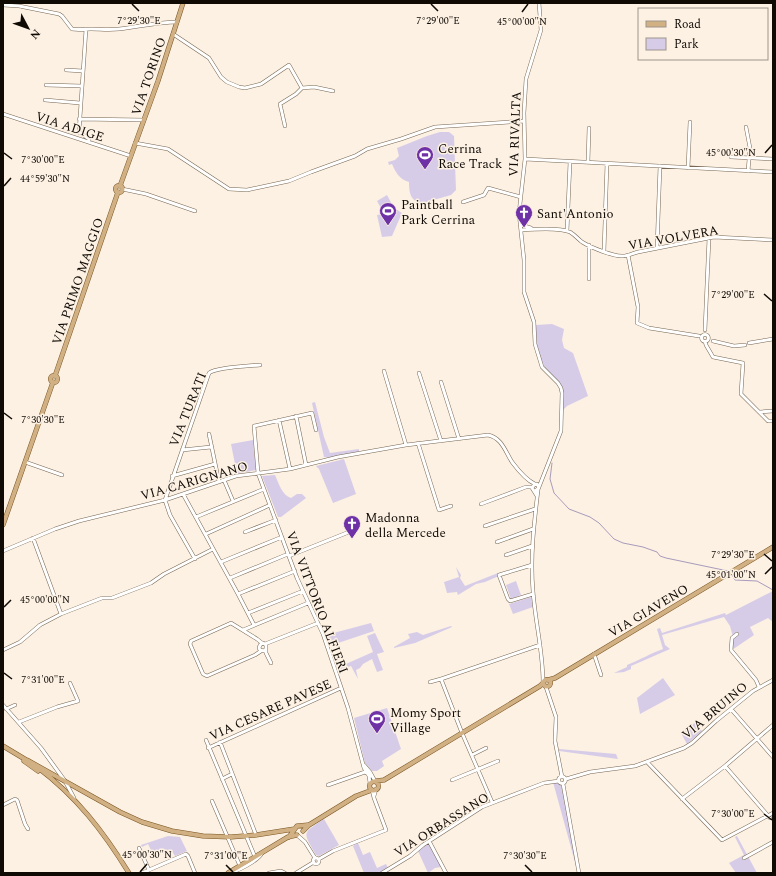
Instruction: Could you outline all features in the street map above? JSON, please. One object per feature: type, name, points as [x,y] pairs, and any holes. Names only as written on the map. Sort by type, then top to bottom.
[{"type":"main road","name":"VIA TORINO","points":[[131,156],[183,3]]},
{"type":"main road","name":"VIA PRIMO MAGGIO","points":[[25,462],[53,382],[57,380],[57,377],[55,376],[131,156]]},
{"type":"main road","points":[[3,524],[25,462]]},
{"type":"main road","name":"VIA GIAVENO","points":[[357,796],[376,789],[384,780],[773,547]]},
{"type":"main road","points":[[3,747],[120,812],[152,826],[191,835],[246,837],[294,829],[297,835]]},
{"type":"main road","points":[[3,747],[49,779],[72,800],[101,833],[128,873]]},
{"type":"main road","points":[[27,760],[74,798],[105,835],[128,873]]},
{"type":"main road","name":"VIA GIAVENO","points":[[229,872],[239,870],[255,857],[288,837],[301,835],[309,825],[357,796],[367,789],[373,782],[384,780]]},
{"type":"main road","points":[[373,782],[378,783],[376,789],[370,788],[373,782]]},
{"type":"main road","name":"VIA GIAVENO","points":[[288,837],[297,826],[309,825]]},
{"type":"main road","points":[[300,826],[303,831]]},
{"type":"street","name":"VIA RIVALTA","points":[[534,487],[542,482],[561,431],[562,393],[558,383],[545,371],[534,344],[534,322],[524,292],[524,260],[519,213],[525,159],[524,121],[526,79],[541,30],[539,3]]},
{"type":"street","points":[[3,5],[19,6],[59,14],[72,29],[114,29],[150,23],[177,22]]},
{"type":"street","points":[[86,29],[79,132],[89,139],[89,142]]},
{"type":"street","points":[[173,34],[208,58],[221,77],[230,84],[245,88],[261,84],[289,65],[302,88]]},
{"type":"street","points":[[66,70],[83,71]]},
{"type":"street","points":[[46,85],[82,86]]},
{"type":"street","points":[[285,126],[280,104],[296,94],[302,88],[314,87],[333,91]]},
{"type":"street","points":[[45,100],[80,103]]},
{"type":"street","name":"VIA ADIGE","points":[[3,114],[131,156]]},
{"type":"street","points":[[79,119],[144,120]]},
{"type":"street","points":[[135,143],[168,149],[229,189],[247,190],[288,181],[355,156],[367,149],[435,127],[524,121]]},
{"type":"street","points":[[688,168],[690,122]]},
{"type":"street","points":[[746,127],[750,148],[748,171]]},
{"type":"street","points":[[588,162],[589,128]]},
{"type":"street","points":[[731,157],[773,159]]},
{"type":"street","points":[[525,159],[773,172]]},
{"type":"street","points":[[567,232],[570,162]]},
{"type":"street","points":[[604,252],[607,163]]},
{"type":"street","points":[[657,248],[660,166]]},
{"type":"street","points":[[463,202],[484,195],[488,188],[521,197]]},
{"type":"street","points":[[120,189],[146,194],[196,211]]},
{"type":"street","name":"VIA VOLVERA","points":[[520,225],[535,229]]},
{"type":"street","name":"VIA VOLVERA","points":[[521,230],[557,230],[571,233],[589,245],[604,252],[618,256],[709,238],[773,240]]},
{"type":"street","points":[[709,238],[703,335],[707,340],[734,346],[773,339]]},
{"type":"street","points":[[589,245],[589,279]]},
{"type":"street","points":[[628,255],[638,307],[637,324],[649,328],[703,335],[707,340],[706,345],[713,357],[743,363],[741,394],[768,421],[773,421]]},
{"type":"street","name":"VIA TURATI","points":[[165,500],[172,476],[209,374],[212,371],[229,368],[260,365]]},
{"type":"street","points":[[384,371],[406,445]]},
{"type":"street","points":[[419,373],[441,441]]},
{"type":"street","points":[[441,382],[459,440]]},
{"type":"street","points":[[760,412],[773,411]]},
{"type":"street","points":[[290,469],[279,420],[312,413],[316,430]]},
{"type":"street","points":[[296,416],[306,465]]},
{"type":"street","name":"VIA VITTORIO ALFIERI","points":[[279,420],[254,426],[258,473],[303,591],[323,634],[348,708],[362,764],[365,772],[373,782]]},
{"type":"street","points":[[209,434],[219,482]]},
{"type":"street","name":"VIA CARIGNANO","points":[[3,551],[79,521],[165,500],[236,476],[290,469],[338,458],[418,443],[459,440],[488,435],[494,436],[502,443],[519,471],[534,487]]},
{"type":"street","points":[[418,443],[439,510],[451,506]]},
{"type":"street","points":[[182,450],[211,447]]},
{"type":"street","points":[[25,462],[62,475]]},
{"type":"street","points":[[172,476],[215,464]]},
{"type":"street","points":[[224,480],[233,501]]},
{"type":"street","points":[[480,504],[526,488],[534,487],[537,496],[532,546],[533,594],[543,676],[550,694],[556,717],[555,741],[562,777],[559,781],[563,784],[579,873]]},
{"type":"street","points":[[196,516],[264,489]]},
{"type":"street","points":[[183,494],[230,578],[254,625]]},
{"type":"street","points":[[165,500],[170,516],[195,559]]},
{"type":"street","points":[[206,534],[270,505]]},
{"type":"street","points":[[485,526],[535,509]]},
{"type":"street","points":[[245,532],[276,520]]},
{"type":"street","points":[[498,542],[533,529]]},
{"type":"street","points":[[230,578],[354,530]]},
{"type":"street","points":[[220,562],[282,537]]},
{"type":"street","points":[[33,538],[61,614]]},
{"type":"street","points":[[506,555],[532,546]]},
{"type":"street","points":[[3,650],[20,642],[40,625],[61,614],[102,598],[112,598],[152,583],[164,574],[213,549]]},
{"type":"street","points":[[532,565],[499,575],[510,601],[533,594]]},
{"type":"street","points":[[238,594],[295,571]]},
{"type":"street","points":[[248,613],[303,591]]},
{"type":"street","points":[[243,630],[308,603]]},
{"type":"street","points":[[271,662],[263,648],[257,639],[231,623],[191,641],[190,644],[203,674],[207,676],[263,648],[318,623]]},
{"type":"street","name":"VIA BRUINO","points":[[736,634],[732,638],[731,650],[756,680],[759,687]]},
{"type":"street","points":[[430,682],[441,680],[540,645]]},
{"type":"street","points":[[594,654],[601,674]]},
{"type":"street","points":[[441,680],[492,802]]},
{"type":"street","name":"VIA BRUINO","points":[[566,779],[590,772],[625,768],[648,763],[689,745],[752,691],[773,680]]},
{"type":"street","points":[[19,722],[50,709],[78,700],[70,684]]},
{"type":"street","name":"VIA CESARE PAVESE","points":[[208,748],[341,688]]},
{"type":"street","points":[[6,709],[16,704]]},
{"type":"street","points":[[3,705],[41,748],[65,781],[74,798]]},
{"type":"street","points":[[731,709],[773,757]]},
{"type":"street","points":[[682,799],[725,766],[773,725]]},
{"type":"street","points":[[206,740],[208,748],[255,857]]},
{"type":"street","points":[[220,742],[256,835]]},
{"type":"street","points":[[472,754],[486,748]]},
{"type":"street","points":[[452,780],[498,761]]},
{"type":"street","points":[[648,763],[722,840]]},
{"type":"street","name":"VIA VITTORIO ALFIERI","points":[[362,764],[370,772],[373,782]]},
{"type":"street","points":[[725,766],[770,817]]},
{"type":"street","points":[[328,784],[365,772]]},
{"type":"street","name":"VIA VITTORIO ALFIERI","points":[[365,772],[371,776]]},
{"type":"street","points":[[222,779],[232,774]]},
{"type":"street","points":[[562,777],[566,779],[566,782],[563,784]]},
{"type":"street","name":"VIA ORBASSANO","points":[[382,873],[410,856],[429,841],[482,807],[544,783],[559,781]]},
{"type":"street","points":[[374,798],[376,789]]},
{"type":"street","points":[[296,873],[314,862],[318,863],[319,859],[333,851],[386,830],[374,798],[368,793],[357,796]]},
{"type":"street","points":[[3,805],[12,799],[17,800],[24,824],[28,829]]},
{"type":"street","points":[[212,801],[228,837],[239,870],[258,858],[262,853]]},
{"type":"street","points":[[719,844],[722,840],[770,817],[773,813]]},
{"type":"street","points":[[303,831],[305,842]]},
{"type":"street","points":[[297,835],[305,842],[315,858],[319,859]]},
{"type":"street","points":[[429,841],[446,873]]},
{"type":"street","points":[[744,858],[773,842]]},
{"type":"street","points":[[139,848],[149,870]]},
{"type":"street","points":[[142,873],[186,854],[196,873]]},
{"type":"street","points":[[314,862],[315,858]]},
{"type":"street","points":[[269,873],[281,870],[285,873]]},
{"type":"green space","name":"Cerrina Race Track","points":[[440,132],[449,132],[454,136],[456,190],[451,195],[423,203],[415,201],[411,196],[409,182],[400,177],[396,173],[392,164],[389,165],[388,162],[395,160],[399,156],[397,148]]},
{"type":"green space","name":"Paintball Park Cerrina","points":[[387,195],[394,208],[402,213],[392,236],[382,237],[377,215],[384,214],[377,201]]},
{"type":"green space","points":[[552,324],[564,329],[562,340],[564,348],[573,353],[588,396],[567,406],[562,411],[563,391],[546,369],[538,353],[536,345],[536,325]]},
{"type":"green space","points":[[315,402],[324,437],[330,453],[359,449],[359,452],[330,458],[324,457],[312,403]]},
{"type":"green space","points":[[253,440],[256,470],[237,474],[231,444]]},
{"type":"green space","points":[[344,459],[356,494],[333,503],[319,469],[316,466]]},
{"type":"green space","points":[[275,475],[281,489],[288,497],[291,498],[297,494],[302,494],[306,498],[281,517],[278,517],[262,476]]},
{"type":"green space","points":[[456,567],[465,586],[498,573],[499,576],[476,584],[458,595],[457,592],[447,593],[444,582],[459,577]]},
{"type":"green space","points":[[516,581],[521,595],[511,599],[506,585]]},
{"type":"green space","points":[[773,591],[773,622],[768,618],[750,627],[754,635],[732,650],[733,637],[730,626],[724,617],[662,635],[665,645],[670,649],[631,666],[631,669],[624,672],[614,673],[627,667],[627,665],[663,649],[657,629],[660,628],[662,633],[725,613],[726,615]]},
{"type":"green space","points":[[531,597],[533,607],[513,614],[509,604]]},
{"type":"green space","points":[[371,623],[374,631],[329,646],[326,635]]},
{"type":"green space","points":[[451,626],[452,627],[415,643],[394,648],[410,638],[408,634],[417,632],[423,635]]},
{"type":"green space","points":[[375,633],[384,652],[377,654],[383,670],[377,672],[372,659],[356,670],[358,679],[351,666],[338,670],[339,667],[373,652],[367,636]]},
{"type":"green space","points":[[663,678],[675,695],[640,714],[637,698]]},
{"type":"green space","name":"Momy Sport Village","points":[[387,708],[401,749],[382,761],[384,766],[377,771],[372,771],[365,763],[354,718]]},
{"type":"green space","points":[[696,722],[702,731],[687,744],[681,733]]},
{"type":"green space","points":[[559,749],[616,754],[618,759],[559,751]]},
{"type":"green space","points":[[553,782],[559,784],[563,790],[578,873]]},
{"type":"green space","points":[[324,819],[339,845],[319,856],[316,855],[306,834],[311,828]]},
{"type":"green space","points":[[168,836],[180,837],[187,851],[175,856],[171,850],[154,856],[148,844],[142,847],[141,845]]},
{"type":"green space","points":[[737,836],[757,873],[736,873],[729,863],[744,855],[735,837]]},
{"type":"green space","points":[[358,843],[363,855],[370,852],[377,868],[386,864],[388,868],[380,873],[364,873],[353,846]]},
{"type":"green space","points":[[427,844],[430,845],[441,867],[435,868],[428,873],[418,851]]},
{"type":"waterway","points":[[552,463],[550,479],[554,493],[569,509],[590,517],[599,523],[614,539],[623,543],[643,547],[657,552],[660,556],[666,558],[728,571]]},
{"type":"waterway","points":[[732,575],[735,580],[757,581],[773,590]]},
{"type":"place","name":"Cerrina Race Track","points":[[425,170]]},
{"type":"place","name":"Paintball Park Cerrina","points":[[388,226]]},
{"type":"place","name":"Sant'Antonio","points":[[524,228]]},
{"type":"place","name":"Madonna della Mercede","points":[[352,539]]},
{"type":"place","name":"Momy Sport Village","points":[[377,734]]}]
